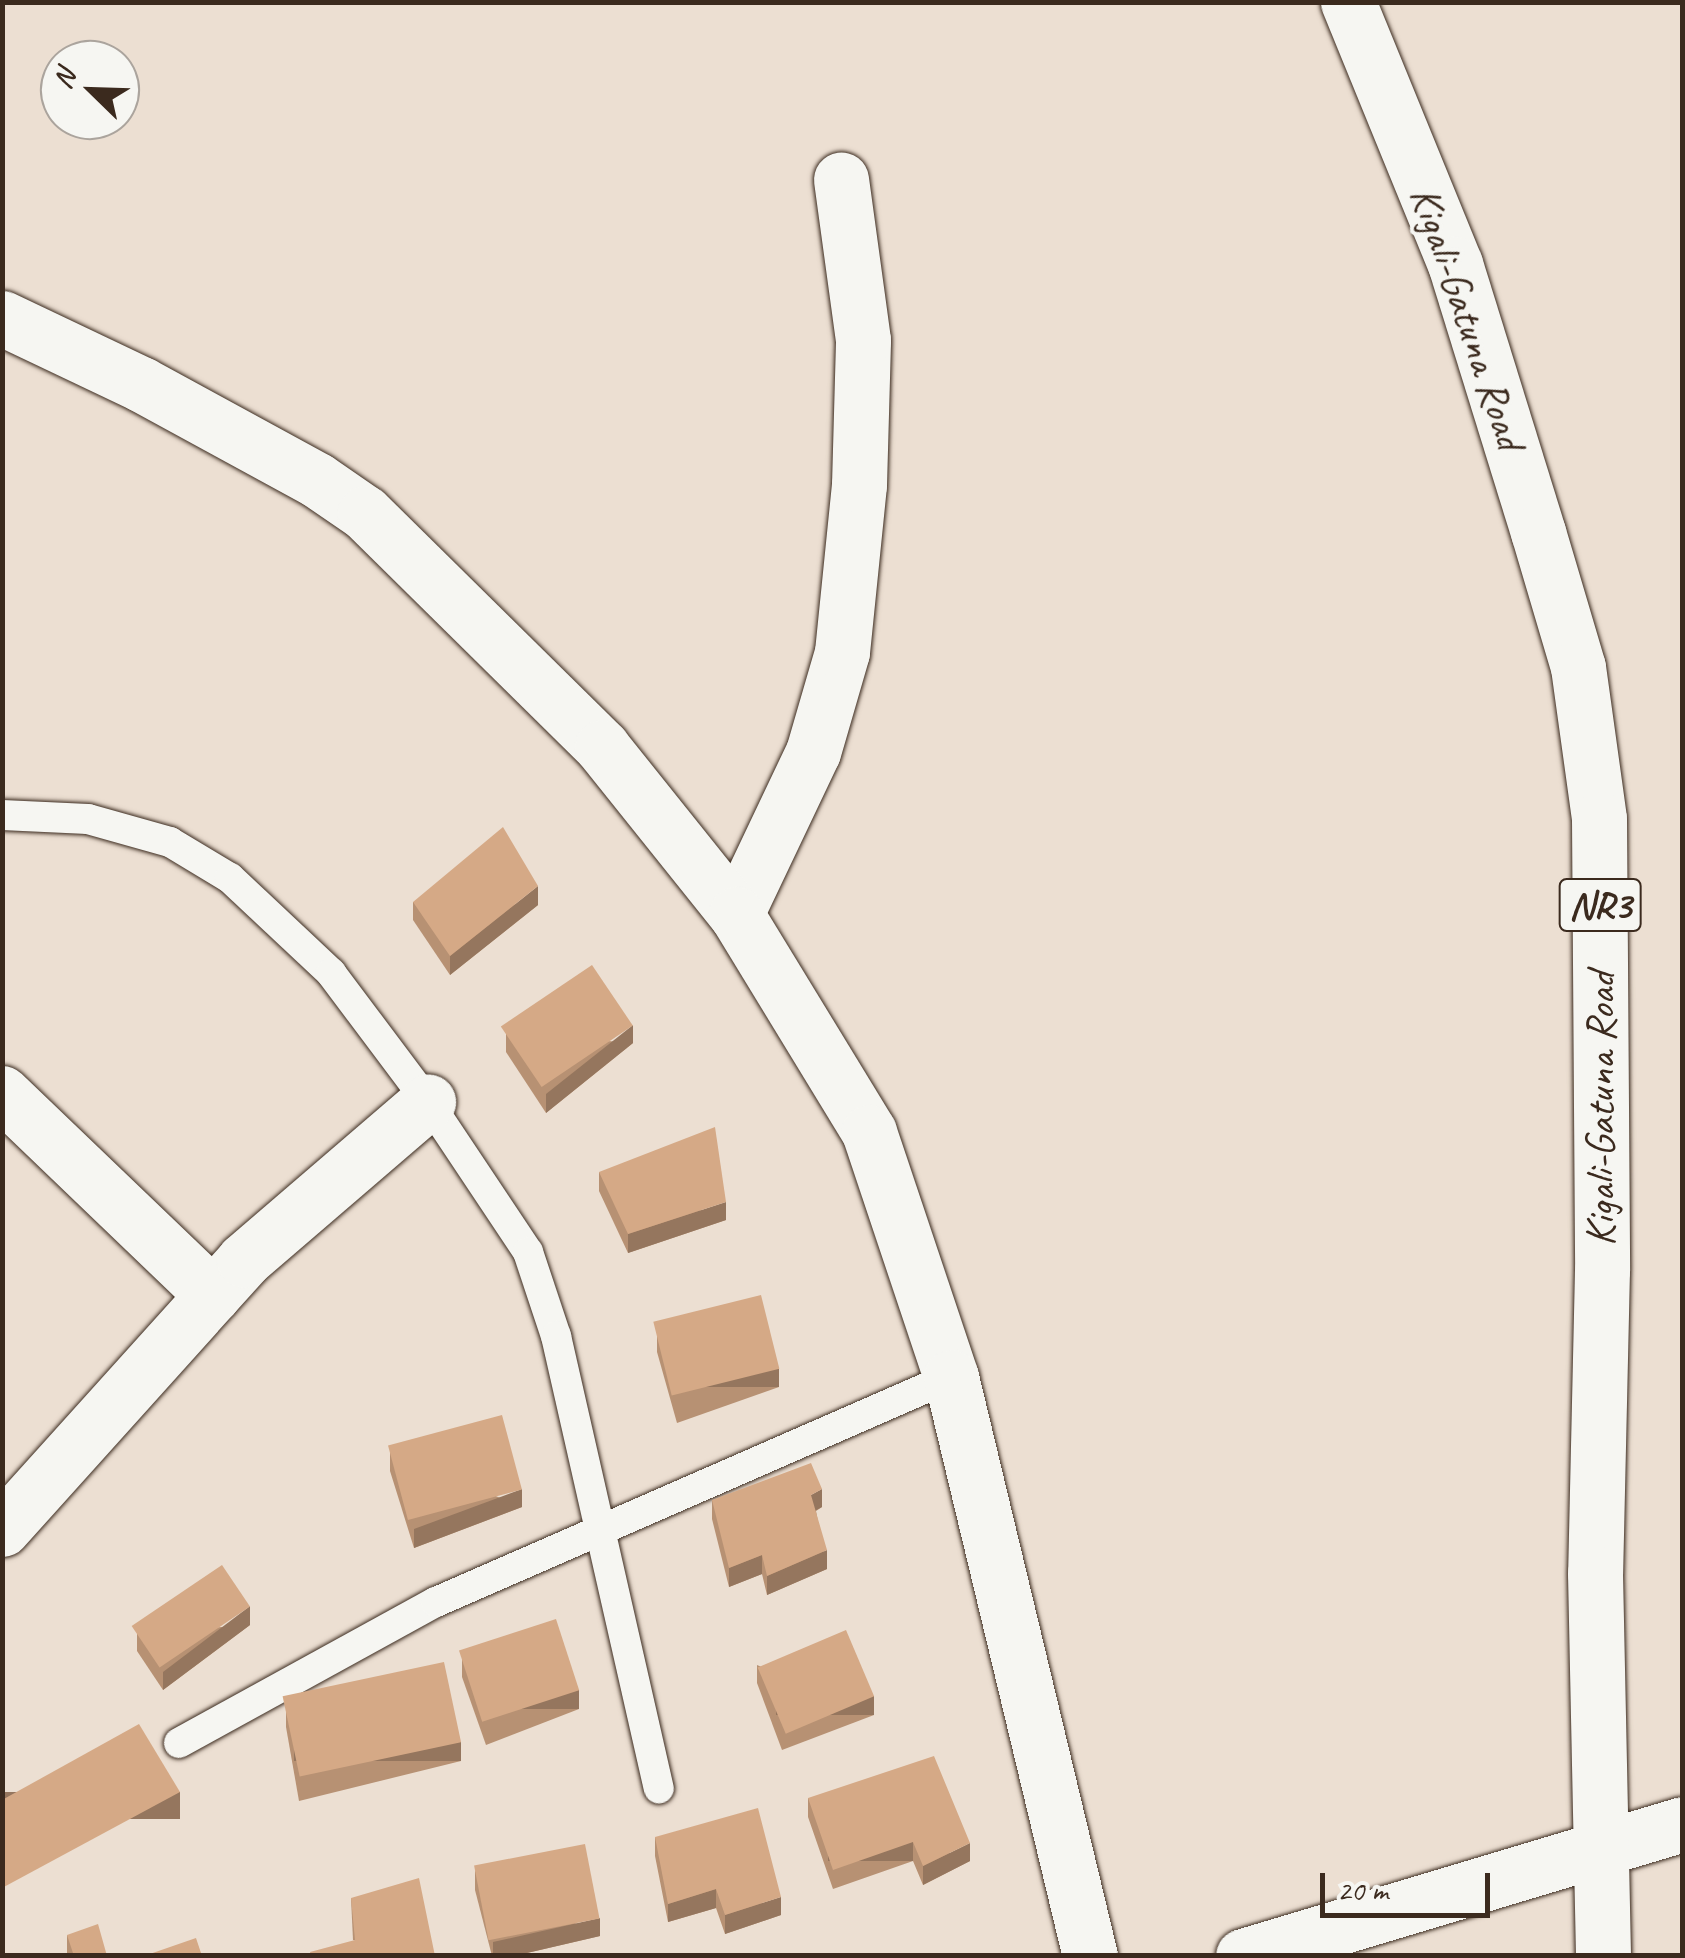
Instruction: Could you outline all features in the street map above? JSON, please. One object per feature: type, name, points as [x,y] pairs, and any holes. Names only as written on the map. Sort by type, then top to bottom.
[{"type":"main road","name":"Kigali-Gatuna Road","points":[[1348,2],[1455,264],[1578,667],[1599,819],[1602,1270],[1595,1572],[1602,1956]]},
{"type":"main road","points":[[736,914],[813,752],[842,652],[859,485],[863,340],[841,179]]},
{"type":"main road","points":[[2,318],[141,384],[317,480],[365,513],[602,746],[736,914],[869,1132],[951,1376],[1090,1956]]},
{"type":"main road","points":[[2,1093],[214,1295]]},
{"type":"main road","points":[[2,1529],[244,1260],[428,1102]]},
{"type":"main road","points":[[1243,1956],[1682,1824]]},
{"type":"lane","points":[[2,815],[88,820],[121,828],[170,842],[230,878],[332,973],[428,1102],[528,1252],[556,1336],[597,1531],[659,1788]]},
{"type":"lane","points":[[179,1744],[436,1602],[951,1376]]},
{"type":"building","points":[[503,827],[538,886],[450,956],[413,902]]},
{"type":"building","points":[[592,965],[633,1026],[542,1087],[501,1027]]},
{"type":"building","points":[[715,1127],[726,1202],[628,1234],[599,1172]]},
{"type":"building","points":[[761,1295],[779,1369],[672,1396],[653,1322]]},
{"type":"building","points":[[502,1415],[522,1489],[408,1520],[388,1446]]},
{"type":"building","points":[[811,1463],[822,1489],[811,1495],[827,1550],[767,1576],[762,1555],[729,1568],[712,1500]]},
{"type":"building","points":[[222,1565],[250,1606],[160,1667],[132,1626]]},
{"type":"building","points":[[556,1619],[579,1690],[482,1722],[459,1651]]},
{"type":"building","points":[[846,1630],[874,1696],[786,1734],[758,1668]]},
{"type":"building","points":[[444,1662],[461,1742],[300,1777],[283,1696]]},
{"type":"building","points":[[139,1724],[180,1792],[2,1888],[2,1800]]},
{"type":"building","points":[[934,1756],[970,1843],[923,1866],[913,1842],[833,1870],[808,1798]]},
{"type":"building","points":[[758,1808],[781,1897],[725,1915],[716,1889],[668,1904],[655,1837]]},
{"type":"building","points":[[585,1844],[600,1919],[489,1940],[474,1866]]},
{"type":"building","points":[[419,1878],[435,1956],[311,1956],[310,1952],[355,1940],[351,1898]]},
{"type":"building","points":[[98,1924],[107,1956],[74,1956],[67,1935]]},
{"type":"building","points":[[196,1938],[202,1956],[144,1956]]}]
